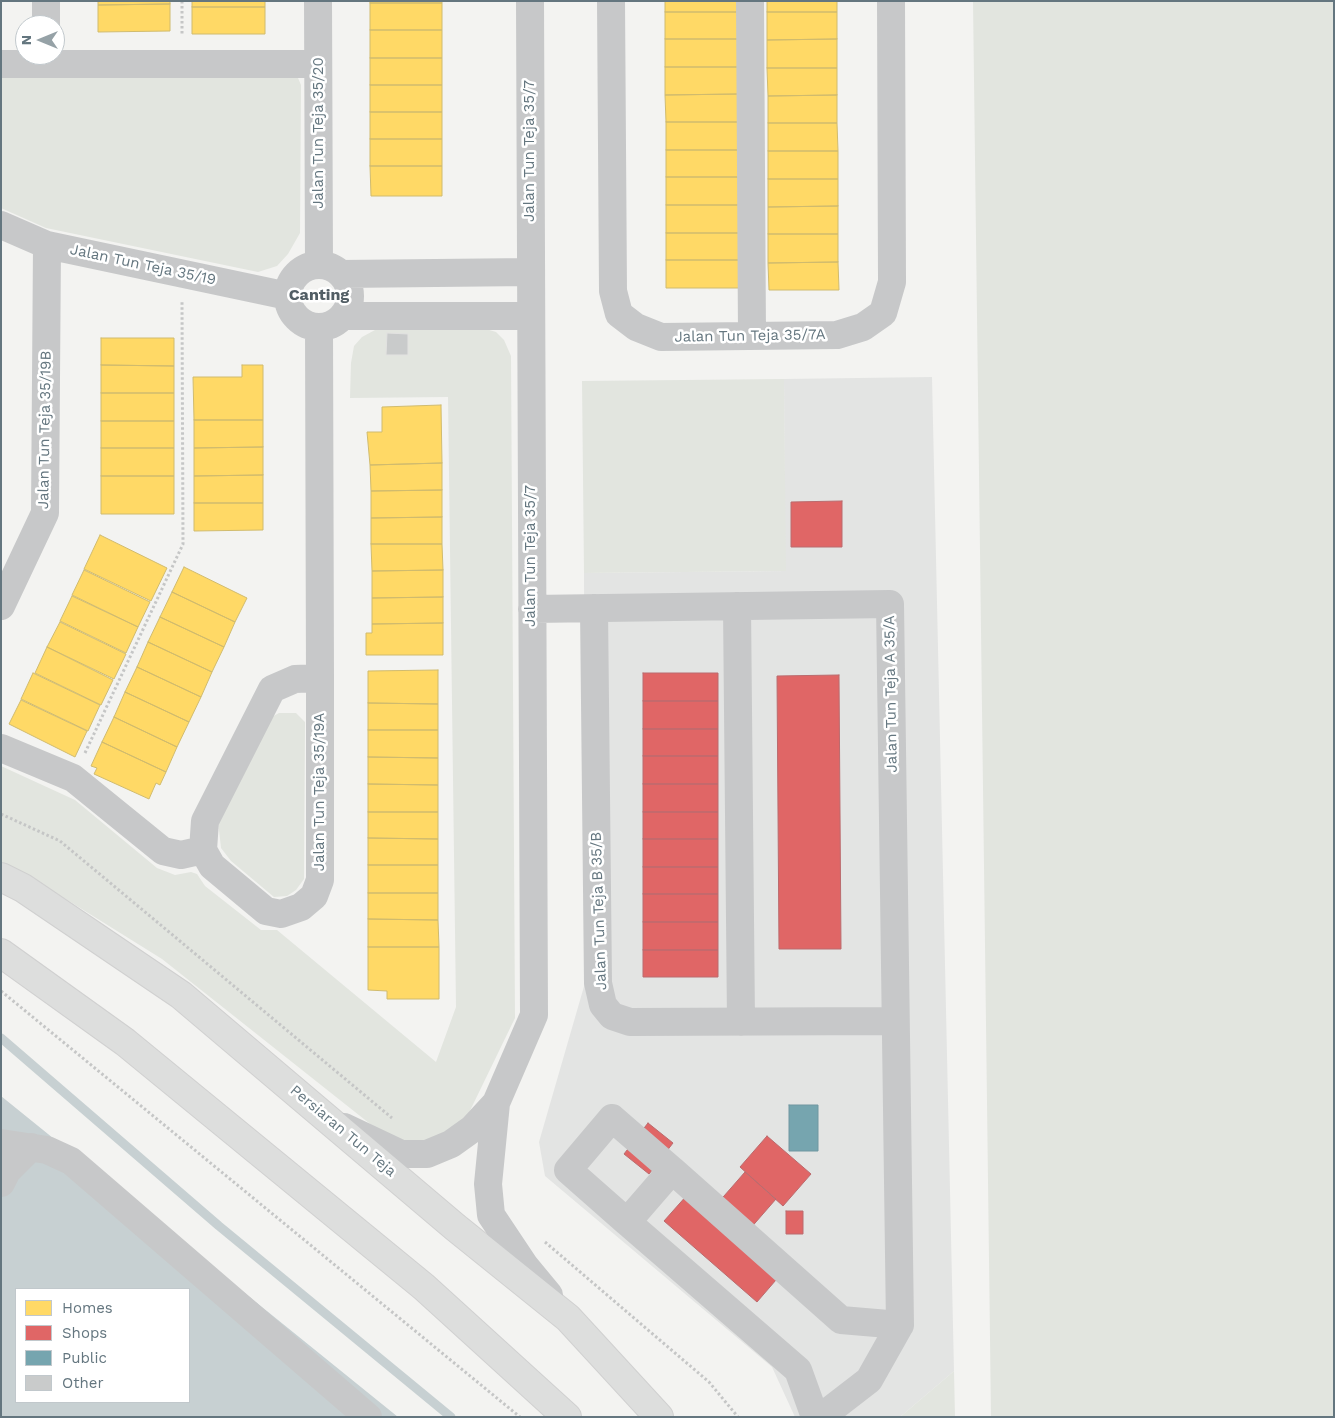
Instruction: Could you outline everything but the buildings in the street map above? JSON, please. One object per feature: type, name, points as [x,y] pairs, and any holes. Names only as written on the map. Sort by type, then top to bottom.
[{"type":"main road","name":"Persiaran Tun Teja","points":[[1,876],[23,888],[181,995],[455,1227],[568,1318],[659,1417]]},
{"type":"main road","points":[[1,953],[124,1042],[416,1280],[567,1417]]},
{"type":"street","points":[[46,1],[46,15]]},
{"type":"street","name":"Jalan Tun Teja 35/20","points":[[318,1],[318,64],[330,270]]},
{"type":"street","name":"Jalan Tun Teja 35/7","points":[[496,1104],[534,1015],[530,1]]},
{"type":"street","name":"Jalan Tun Teja 35/7A","points":[[611,1],[613,291],[619,314],[636,327],[661,337],[837,335],[863,327],[883,313],[892,282],[891,1]]},
{"type":"street","points":[[750,1],[752,336]]},
{"type":"street","points":[[65,61],[182,64],[318,64]]},
{"type":"street","points":[[1,64],[15,63]]},
{"type":"street","name":"Jalan Tun Teja 35/19","points":[[1,224],[47,245],[288,296]]},
{"type":"street","name":"Jalan Tun Teja 35/19B","points":[[1,606],[45,513],[47,245]]},
{"type":"street","points":[[330,270],[349,289],[350,297],[343,316],[334,324],[319,327],[303,323],[296,318],[289,304],[288,296],[292,280],[304,269],[530,272]]},
{"type":"street","points":[[343,316],[530,316]]},
{"type":"street","name":"Jalan Tun Teja 35/19A","points":[[204,850],[212,866],[266,911],[282,914],[301,907],[314,896],[320,880],[319,327]]},
{"type":"street","name":"Jalan Tun Teja A 35/A","points":[[532,609],[890,604],[895,1021]]},
{"type":"street","points":[[737,606],[740,1022]]},
{"type":"street","name":"Jalan Tun Teja B 35/B","points":[[594,608],[598,983],[603,1005],[612,1016],[630,1022],[895,1021]]},
{"type":"street","points":[[1,748],[73,778],[163,850],[181,855],[204,850],[205,821],[272,689],[295,679],[320,678]]},
{"type":"street","points":[[821,1417],[869,1380],[900,1325],[895,1021]]},
{"type":"street","points":[[330,1120],[401,1154],[427,1154],[451,1144],[472,1129],[496,1104]]},
{"type":"street","points":[[496,1104],[488,1184],[491,1216],[525,1266],[568,1318]]},
{"type":"street","points":[[815,1417],[798,1370],[568,1170],[612,1118],[841,1320],[900,1325]]},
{"type":"street","points":[[1,1143],[31,1146],[47,1150],[71,1161],[368,1417]]},
{"type":"street","points":[[1,1183],[7,1172],[31,1146]]},
{"type":"street","points":[[627,1222],[672,1170]]},
{"type":"path","points":[[182,1],[182,64]]},
{"type":"path","points":[[73,778],[183,544],[182,299]]},
{"type":"path","points":[[1,814],[60,841],[395,1120]]},
{"type":"path","points":[[1,991],[520,1417]]},
{"type":"path","points":[[544,1241],[709,1382],[738,1417]]},
{"type":"shaded area","points":[[973,1],[1334,1],[1334,1417],[991,1417]]},
{"type":"shaded area","points":[[290,76],[298,78],[301,85],[300,233],[288,254],[277,266],[258,272],[46,228],[1,208],[1,77]]},
{"type":"shaded area","points":[[486,329],[496,332],[504,340],[511,356],[515,1018],[465,1121],[451,1133],[412,1145],[379,1131],[162,959],[32,878],[1,862],[1,766],[75,800],[157,868],[175,875],[191,872],[197,874],[205,886],[261,930],[277,930],[436,1062],[456,1007],[448,397],[350,398],[351,363],[354,346],[362,337],[375,330]]},
{"type":"shaded area","points":[[932,377],[954,1371],[900,1417],[795,1417],[772,1367],[545,1176],[539,1142],[585,983],[584,573],[785,571],[784,379]]},
{"type":"shaded area","points":[[784,379],[786,571],[584,573],[582,381]]},
{"type":"shaded area","points":[[279,713],[296,713],[305,722],[304,879],[296,890],[287,896],[274,897],[231,861],[221,848],[218,821],[268,719]]},
{"type":"shaded area","points":[[1,1096],[398,1417],[1,1417]]},
{"type":"shaded area","points":[[954,1371],[955,1417],[900,1417]]},
{"type":"waterway","points":[[1,1038],[219,1226],[451,1417]]},
{"type":"district","name":"Canting","points":[[319,295]]}]
